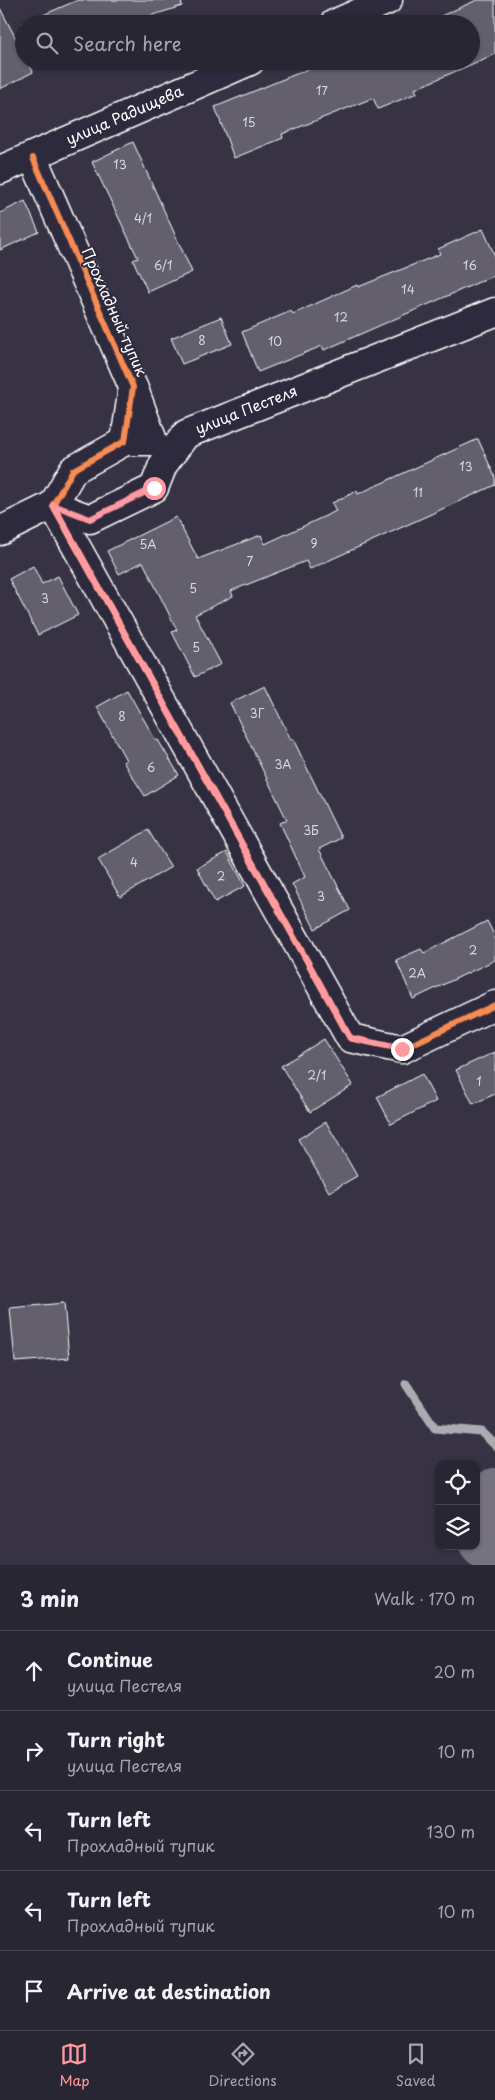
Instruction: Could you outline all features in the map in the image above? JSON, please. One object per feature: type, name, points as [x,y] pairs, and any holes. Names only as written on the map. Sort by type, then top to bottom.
[{"type":"street","points":[[354,15],[388,0]]},
{"type":"street","name":"улица Радищева","points":[[0,170],[33,158],[230,70]]},
{"type":"street","name":"Прохладный тупик","points":[[33,158],[134,387],[125,441]]},
{"type":"street","name":"улица Пестеля","points":[[53,505],[90,519],[154,488],[158,453],[186,434],[495,312]]},
{"type":"street","points":[[134,387],[158,453]]},
{"type":"street","points":[[0,531],[53,505],[73,470],[125,441],[158,453]]},
{"type":"street","points":[[53,505],[350,1038],[402,1049],[495,1005]]},
{"type":"building","points":[[78,0],[181,0],[182,6],[153,15],[43,15]]},
{"type":"building","points":[[477,0],[495,0],[495,54],[480,61],[480,15],[443,15]]},
{"type":"building","points":[[0,8],[15,37],[15,70],[32,70],[33,72],[0,89]]},
{"type":"building","points":[[306,70],[458,70],[415,89],[417,93],[378,109],[373,98],[282,134],[283,138],[234,158],[215,107]]},
{"type":"building","points":[[133,142],[192,272],[148,292],[133,260],[138,258],[92,162]]},
{"type":"building","points":[[25,201],[39,232],[0,250],[0,213]]},
{"type":"building","points":[[483,229],[495,256],[495,275],[324,350],[322,346],[258,372],[242,332],[291,311],[293,314],[357,285],[358,287],[440,254],[438,249]]},
{"type":"building","points":[[221,317],[232,344],[182,364],[171,338]]},
{"type":"building","points":[[478,439],[495,477],[495,485],[310,569],[306,561],[231,591],[233,596],[195,615],[221,664],[195,677],[172,632],[177,630],[143,562],[119,574],[107,551],[176,517],[198,559],[261,535],[265,544],[336,511],[332,503],[357,491],[358,494]]},
{"type":"building","points":[[33,566],[42,584],[58,576],[78,615],[38,635],[9,579]]},
{"type":"building","points":[[265,686],[341,838],[319,849],[350,910],[315,929],[292,884],[305,877],[280,823],[287,820],[230,703]]},
{"type":"building","points":[[127,690],[156,741],[158,740],[179,775],[145,796],[123,762],[126,760],[97,707]]},
{"type":"building","points":[[148,830],[171,867],[120,897],[98,859]]},
{"type":"building","points":[[227,852],[245,886],[215,902],[197,868]]},
{"type":"building","points":[[487,921],[495,937],[495,960],[413,999],[396,960],[421,949],[424,953]]},
{"type":"building","points":[[324,1039],[353,1085],[310,1112],[281,1066]]},
{"type":"building","points":[[495,1052],[495,1094],[473,1104],[456,1070]]},
{"type":"building","points":[[422,1074],[436,1101],[391,1124],[377,1097]]},
{"type":"building","points":[[326,1122],[357,1176],[329,1192],[298,1139]]},
{"type":"building","points":[[64,1303],[69,1358],[15,1362],[10,1308]]},
{"type":"waterway","points":[[406,1384],[435,1428],[482,1432],[495,1445]]},
{"type":"waterway","points":[[495,1496],[486,1506],[486,1540],[495,1549]]},
{"type":"cycle path","points":[[33,158],[133,387],[125,441],[73,470],[53,505],[350,1038],[402,1049],[495,1005]]},
{"type":"route","points":[[154,488],[90,519],[53,505],[350,1038],[402,1049]]}]
